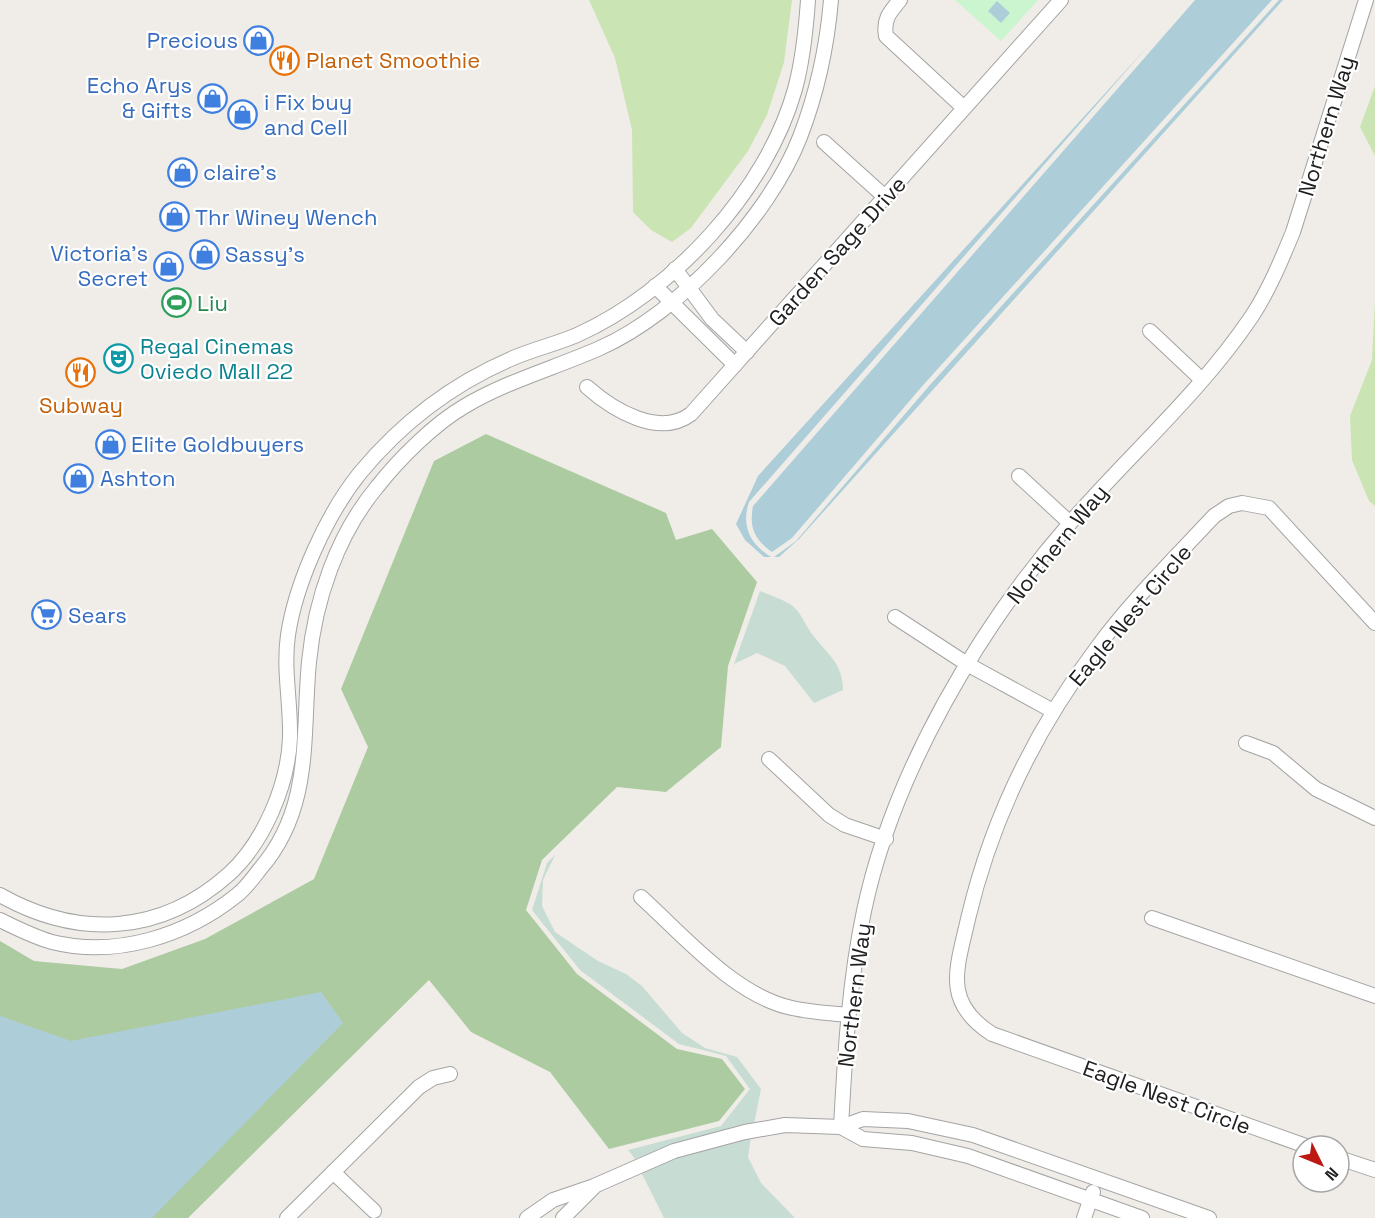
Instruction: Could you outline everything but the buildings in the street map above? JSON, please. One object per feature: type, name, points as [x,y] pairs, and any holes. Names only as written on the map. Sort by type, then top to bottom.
[{"type":"street","points":[[0,895],[35,912],[70,923],[102,925],[132,922],[171,911],[200,896],[231,872],[256,841],[273,807],[284,775],[290,739],[285,674],[288,632],[305,575],[327,525],[358,476],[392,436],[434,400],[473,376],[514,357],[578,334],[618,312],[656,286],[708,240],[738,202],[772,144],[795,90],[808,0]]},
{"type":"street","points":[[0,920],[50,942],[81,947],[123,945],[162,937],[207,916],[240,893],[272,856],[291,819],[301,789],[309,662],[316,615],[328,576],[348,527],[376,488],[413,448],[462,407],[504,386],[603,347],[673,302],[724,254],[772,189],[799,139],[827,42],[831,0]]},
{"type":"street","points":[[900,0],[888,14],[884,24],[886,36],[964,108]]},
{"type":"street","name":"Garden Sage Drive","points":[[587,387],[615,409],[663,426],[674,424],[691,414],[1061,0]]},
{"type":"street","name":"Northern Way","points":[[841,1127],[847,1015],[864,908],[886,839],[914,764],[934,721],[992,625],[1070,523],[1202,380],[1253,314],[1278,268],[1293,232],[1366,0]]},
{"type":"street","points":[[824,141],[885,197]]},
{"type":"street","points":[[675,269],[712,320],[747,352]]},
{"type":"street","points":[[656,286],[735,365]]},
{"type":"street","points":[[699,331],[712,320]]},
{"type":"street","points":[[1150,331],[1202,380]]},
{"type":"street","points":[[1019,476],[1070,523]]},
{"type":"street","name":"Eagle Nest Circle","points":[[1291,1141],[992,1034],[967,1015],[960,1002],[956,985],[957,968],[974,893],[1002,813],[1053,711],[1096,648],[1214,516],[1229,506],[1242,503],[1269,508],[1375,623]]},
{"type":"street","points":[[895,617],[968,664],[1053,711]]},
{"type":"street","points":[[1246,743],[1273,753],[1316,789],[1375,818]]},
{"type":"street","points":[[769,759],[829,815],[845,825],[886,839]]},
{"type":"street","points":[[641,897],[733,979],[761,997],[791,1008],[847,1015]]},
{"type":"street","points":[[1152,918],[1375,996]]},
{"type":"street","points":[[287,1218],[419,1087],[433,1078],[450,1074]]},
{"type":"street","points":[[527,1218],[553,1200],[594,1186],[674,1151],[719,1138],[785,1125],[841,1127],[863,1119],[909,1120],[973,1135],[1209,1218]]},
{"type":"street","points":[[841,1127],[863,1139],[912,1143],[968,1156],[1142,1218]]},
{"type":"street","points":[[1351,1162],[1375,1170]]},
{"type":"street","points":[[333,1172],[374,1211]]},
{"type":"street","points":[[1084,1218],[1098,1179]]},
{"type":"street","points":[[563,1218],[594,1186]]},
{"type":"green space","points":[[589,0],[792,0],[784,62],[767,115],[748,151],[691,228],[672,242],[651,230],[633,212],[632,130],[615,58]]},
{"type":"green space","points":[[955,0],[1038,0],[1001,41]]},
{"type":"green space","points":[[1375,86],[1375,156],[1360,127]]},
{"type":"green space","points":[[1375,299],[1375,506],[1369,501],[1352,460],[1350,416],[1372,360]]},
{"type":"green space","points":[[486,434],[666,513],[676,540],[712,529],[757,582],[728,666],[721,747],[666,792],[617,787],[542,860],[526,910],[577,974],[677,1049],[722,1059],[745,1089],[719,1121],[609,1149],[550,1072],[471,1032],[429,980],[188,1218],[0,1218],[0,941],[34,961],[122,969],[205,939],[314,879],[368,747],[341,689],[434,461]]},
{"type":"green space","points":[[760,591],[790,604],[797,610],[837,666],[843,690],[814,703],[785,666],[757,653],[734,664]]},
{"type":"green space","points":[[555,855],[543,880],[542,906],[555,932],[598,961],[626,974],[642,986],[682,1033],[705,1048],[737,1057],[761,1089],[754,1124],[676,1144],[635,1159],[628,1150],[721,1126],[750,1089],[726,1056],[679,1044],[580,970],[532,910],[547,863]]},
{"type":"green space","points":[[751,1137],[748,1157],[761,1183],[795,1218],[664,1218],[640,1170],[676,1157]]},
{"type":"water","points":[[1195,0],[1272,0],[925,383],[792,538],[772,552],[754,532],[753,506]]},
{"type":"water","points":[[1279,0],[1283,0],[799,539],[779,557],[774,557],[796,541],[929,386]]},
{"type":"water","points":[[997,1],[1010,13],[1001,23],[988,11]]},
{"type":"water","points":[[1148,46],[749,502],[747,527],[753,540],[771,557],[764,557],[745,540],[736,524],[758,476]]},
{"type":"water","points":[[321,992],[343,1023],[152,1218],[0,1218],[0,1016],[71,1041]]},
{"type":"place","name":"Precious","points":[[259,40]]},
{"type":"place","name":"Planet Smoothie","points":[[285,60]]},
{"type":"place","name":"Echo Arys & Gifts","points":[[213,98]]},
{"type":"place","name":"i Fix buy and Cell","points":[[243,115]]},
{"type":"place","name":"claire's","points":[[182,172]]},
{"type":"place","name":"Thr Winey Wench","points":[[174,217]]},
{"type":"place","name":"Sassy's","points":[[204,254]]},
{"type":"place","name":"Victoria's Secret","points":[[169,266]]},
{"type":"place","name":"Liu","points":[[176,303]]},
{"type":"place","name":"Regal Cinemas Oviedo Mall 22","points":[[119,359]]},
{"type":"place","name":"Subway","points":[[81,373]]},
{"type":"place","name":"Elite Goldbuyers","points":[[110,444]]},
{"type":"place","name":"Ashton","points":[[79,478]]},
{"type":"place","name":"Sears","points":[[47,615]]}]
